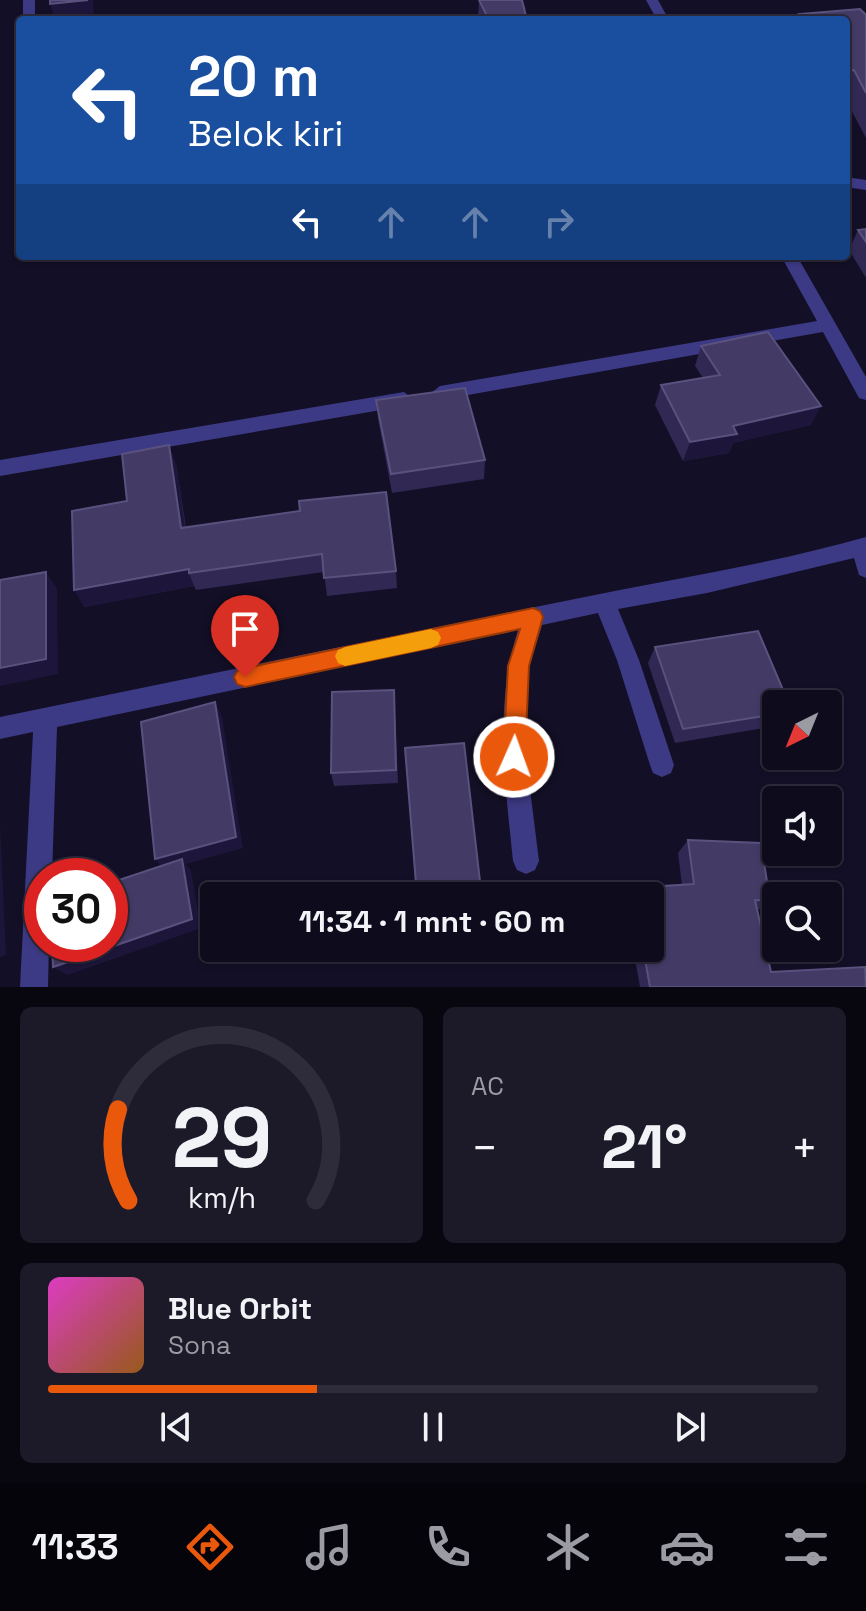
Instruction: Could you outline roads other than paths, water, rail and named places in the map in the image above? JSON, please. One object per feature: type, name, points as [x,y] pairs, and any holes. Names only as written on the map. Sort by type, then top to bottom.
[{"type":"street","points":[[791,260],[866,393]]},
{"type":"street","points":[[0,468],[830,325]]},
{"type":"street","points":[[0,728],[604,602],[865,554]]},
{"type":"street","points":[[604,602],[628,660],[662,765]]},
{"type":"street","points":[[526,861],[514,757],[518,666],[533,617]]},
{"type":"street","points":[[34,987],[45,721]]}]
